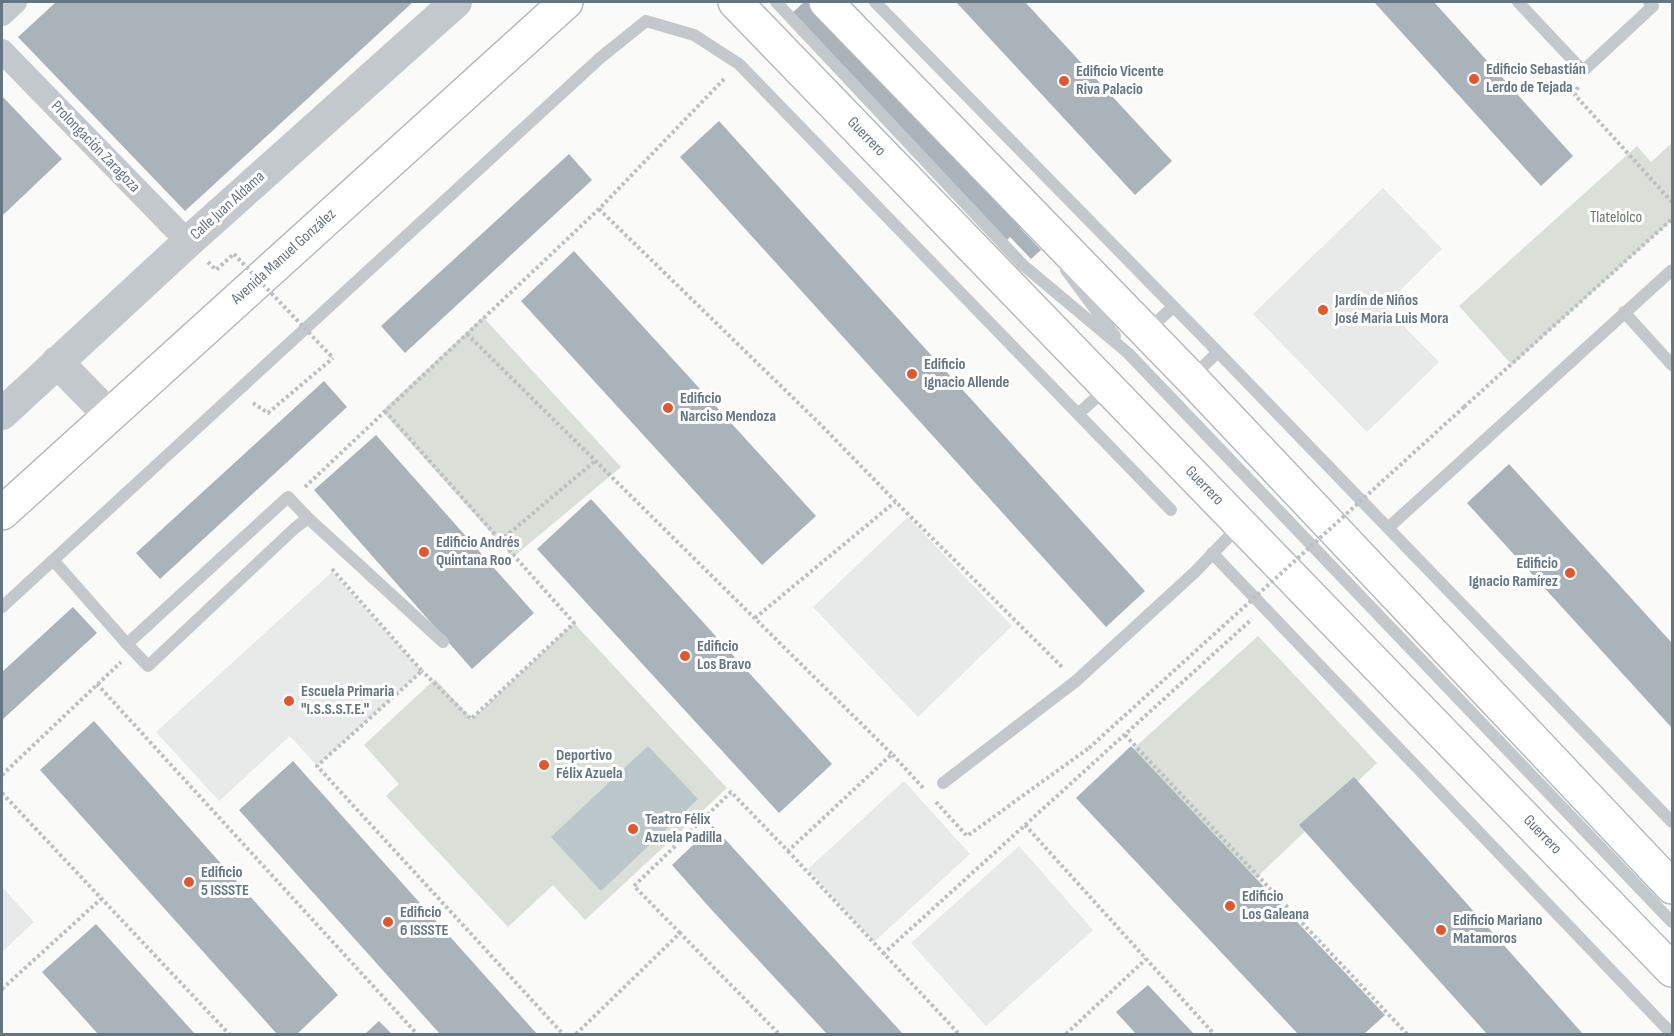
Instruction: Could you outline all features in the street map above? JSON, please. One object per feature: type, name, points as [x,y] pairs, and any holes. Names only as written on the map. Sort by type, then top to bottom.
[{"type":"main road","name":"Avenida Manuel González","points":[[2,513],[566,2]]},
{"type":"main road","name":"Guerrero","points":[[735,2],[1672,970]]},
{"type":"main road","points":[[826,2],[1138,342],[1191,378],[1672,887]]},
{"type":"street","points":[[2,14],[15,2]]},
{"type":"street","name":"Calle Juan Aldama","points":[[2,414],[188,242],[456,2]]},
{"type":"street","name":"Prolongación Zaragoza","points":[[2,51],[188,242]]},
{"type":"street","points":[[57,362],[109,416]]},
{"type":"lane","points":[[776,2],[1023,265],[1138,342]]},
{"type":"lane","points":[[812,2],[1047,244],[1057,258],[1138,342],[1672,922]]},
{"type":"lane","points":[[875,2],[1218,352],[1672,822]]},
{"type":"lane","points":[[1518,2],[1583,71],[1653,6],[1649,2]]},
{"type":"lane","points":[[2,607],[600,58],[646,21],[694,35],[739,64],[1171,510]]},
{"type":"lane","points":[[1388,528],[1672,270]]},
{"type":"lane","points":[[1138,342],[1173,307]]},
{"type":"lane","points":[[1624,312],[1672,365]]},
{"type":"lane","points":[[1191,378],[1218,352]]},
{"type":"lane","points":[[1078,414],[1108,387]]},
{"type":"lane","points":[[130,647],[288,497],[443,642]]},
{"type":"lane","points":[[53,560],[148,666],[308,518]]},
{"type":"lane","points":[[943,783],[1076,681],[1195,572],[1241,524]]},
{"type":"lane","points":[[1212,553],[1672,1035]]},
{"type":"path","points":[[291,500],[599,209],[739,64]]},
{"type":"path","points":[[1583,71],[1575,95],[1672,202]]},
{"type":"path","points":[[599,209],[821,425],[1076,681]]},
{"type":"path","points":[[467,334],[892,754],[968,836],[1089,748],[1672,219]]},
{"type":"path","points":[[216,270],[234,254],[333,358],[268,413]]},
{"type":"path","points":[[327,564],[422,671],[471,719],[574,623],[385,411]]},
{"type":"path","points":[[500,541],[596,461]]},
{"type":"path","points":[[755,618],[896,502]]},
{"type":"path","points":[[884,954],[1264,607]]},
{"type":"path","points":[[2,775],[97,684],[130,647]]},
{"type":"path","points":[[422,671],[317,766],[563,1035]]},
{"type":"path","points":[[97,684],[417,1035]]},
{"type":"path","points":[[1125,735],[1407,1035]]},
{"type":"path","points":[[788,851],[892,754]]},
{"type":"path","points":[[778,1035],[634,886],[731,792],[959,1035]]},
{"type":"path","points":[[2,793],[229,1035]]},
{"type":"path","points":[[1025,825],[1214,1035]]},
{"type":"path","points":[[2,989],[101,898]]},
{"type":"path","points":[[576,1035],[680,933]]},
{"type":"path","points":[[1066,1035],[1146,959]]},
{"type":"shaded area","name":"Jardín de Niños José Maria Luis Mora","points":[[1383,188],[1442,249],[1384,306],[1439,362],[1367,432],[1253,314]]},
{"type":"shaded area","points":[[908,517],[1012,626],[918,717],[813,607]]},
{"type":"shaded area","name":"Escuela Primaria \"I.S.S.S.T.E.\"","points":[[332,572],[422,671],[317,766],[290,736],[219,801],[156,732]]},
{"type":"shaded area","points":[[648,746],[698,799],[601,891],[551,837]]},
{"type":"shaded area","points":[[904,781],[970,854],[874,942],[808,869]]},
{"type":"shaded area","points":[[1019,846],[1093,930],[986,1026],[911,943]]},
{"type":"shaded area","points":[[2,887],[34,922],[2,952]]},
{"type":"green space","name":"Tlatelolco","points":[[1672,143],[1672,220],[1512,365],[1459,306],[1637,146],[1651,162]]},
{"type":"green space","points":[[483,317],[621,467],[513,557],[382,411]]},
{"type":"green space","name":"Deportivo Félix Azuela","points":[[574,623],[727,788],[585,920],[553,885],[508,927],[386,796],[399,784],[364,745],[435,679],[472,719]]},
{"type":"green space","points":[[1258,636],[1377,763],[1256,878],[1133,749]]},
{"type":"building","points":[[56,2],[413,2],[185,211],[18,37]]},
{"type":"building","points":[[804,2],[814,2],[1026,222],[1020,228],[1041,250],[1031,259],[1010,237],[1004,243],[788,17]]},
{"type":"building","name":"Edificio Vicente Riva Palacio","points":[[956,2],[1025,2],[1172,161],[1135,195]]},
{"type":"building","name":"Edificio Sebastián Lerdo de Tejada","points":[[1374,2],[1434,2],[1573,156],[1541,186]]},
{"type":"building","points":[[2,96],[62,159],[2,216]]},
{"type":"building","name":"Edificio Ignacio Allende","points":[[719,121],[1145,591],[1106,627],[680,157]]},
{"type":"building","points":[[569,154],[592,180],[405,353],[381,326]]},
{"type":"building","name":"Edificio Narciso Mendoza","points":[[574,251],[816,516],[762,565],[521,301]]},
{"type":"building","points":[[324,381],[347,407],[160,579],[136,553]]},
{"type":"building","name":"Edificio Andrés Quintana Roo","points":[[376,435],[534,613],[472,669],[314,490]]},
{"type":"building","name":"Edificio Ignacio Ramírez","points":[[1509,464],[1672,643],[1672,728],[1467,503]]},
{"type":"building","name":"Edificio Los Bravo","points":[[591,499],[832,764],[779,813],[537,549]]},
{"type":"building","points":[[73,607],[97,633],[2,720],[2,672]]},
{"type":"building","name":"Edificio 5 ISSSTE","points":[[94,721],[338,995],[297,1034],[277,1034],[40,770]]},
{"type":"building","name":"Edificio Los Galeana","points":[[1131,746],[1385,1015],[1364,1034],[1298,1034],[1076,798]]},
{"type":"building","name":"Edificio 6 ISSSTE","points":[[293,761],[537,1034],[440,1034],[239,810]]},
{"type":"building","name":"Edificio Mariano Matamoros","points":[[1354,777],[1583,1034],[1487,1034],[1299,825]]},
{"type":"building","points":[[713,826],[903,1034],[827,1034],[709,907],[672,865]]},
{"type":"building","points":[[96,924],[195,1034],[98,1034],[42,972]]},
{"type":"building","points":[[1148,985],[1194,1034],[1136,1034],[1116,1012]]},
{"type":"building","points":[[379,1021],[392,1034],[365,1034]]},
{"type":"place","name":"Edificio Sebastián Lerdo de Tejada","points":[[1474,79]]},
{"type":"place","name":"Edificio Vicente Riva Palacio","points":[[1064,81]]},
{"type":"place","name":"Jardín de Niños José Maria Luis Mora","points":[[1323,310]]},
{"type":"place","name":"Edificio Ignacio Allende","points":[[912,374]]},
{"type":"place","name":"Edificio Narciso Mendoza","points":[[668,408]]},
{"type":"place","name":"Edificio Andrés Quintana Roo","points":[[424,552]]},
{"type":"place","name":"Edificio Ignacio Ramírez","points":[[1570,573]]},
{"type":"place","name":"Edificio Los Bravo","points":[[685,656]]},
{"type":"place","name":"Escuela Primaria \"I.S.S.S.T.E.\"","points":[[289,701]]},
{"type":"place","name":"Deportivo Félix Azuela","points":[[544,765]]},
{"type":"place","name":"Teatro Félix Azuela Padilla","points":[[633,829]]},
{"type":"place","name":"Edificio 5 ISSSTE","points":[[189,882]]},
{"type":"place","name":"Edificio Los Galeana","points":[[1230,906]]},
{"type":"place","name":"Edificio 6 ISSSTE","points":[[388,922]]},
{"type":"place","name":"Edificio Mariano Matamoros","points":[[1441,930]]}]
